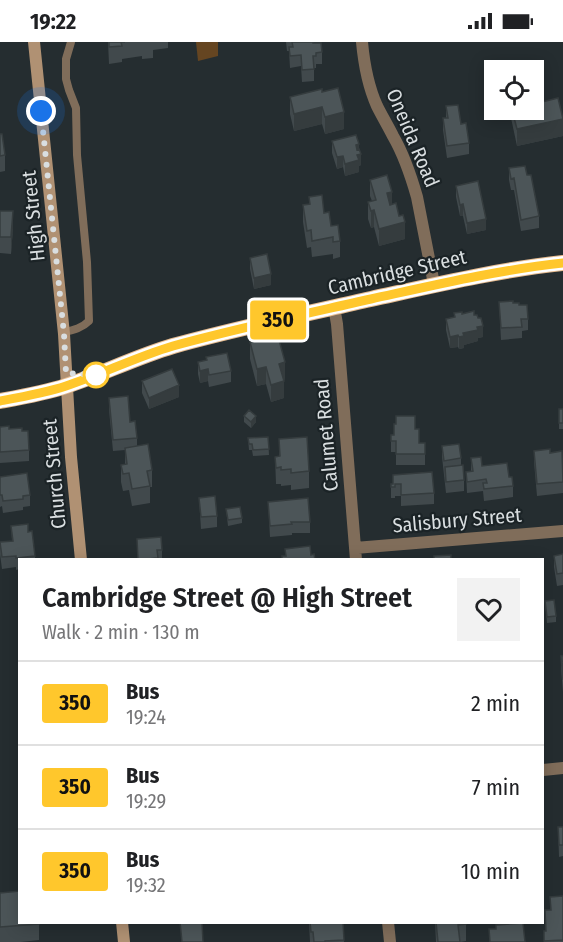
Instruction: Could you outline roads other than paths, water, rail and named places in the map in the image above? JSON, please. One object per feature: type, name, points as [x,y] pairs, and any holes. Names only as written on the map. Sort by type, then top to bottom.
[{"type":"highway","name":"Cambridge Street","points":[[0,400],[66,386],[146,355],[235,330],[434,284],[506,270],[563,263]]},
{"type":"main road","name":"High Street","points":[[34,42],[64,332],[66,386]]},
{"type":"main road","name":"Church Street","points":[[66,386],[70,457],[81,558]]},
{"type":"main road","points":[[122,924],[124,942]]},
{"type":"street","name":"Oneida Road","points":[[362,42],[364,62],[372,93],[400,150],[413,183],[434,284]]},
{"type":"street","name":"Calumet Road","points":[[334,307],[355,554]]},
{"type":"street","name":"Salisbury Street","points":[[355,554],[563,531]]},
{"type":"street","points":[[544,770],[563,768]]},
{"type":"street","points":[[388,924],[390,942]]},
{"type":"lane","points":[[64,332],[76,329],[89,321],[87,262],[77,155],[76,108],[66,79],[66,59],[71,42]]}]
